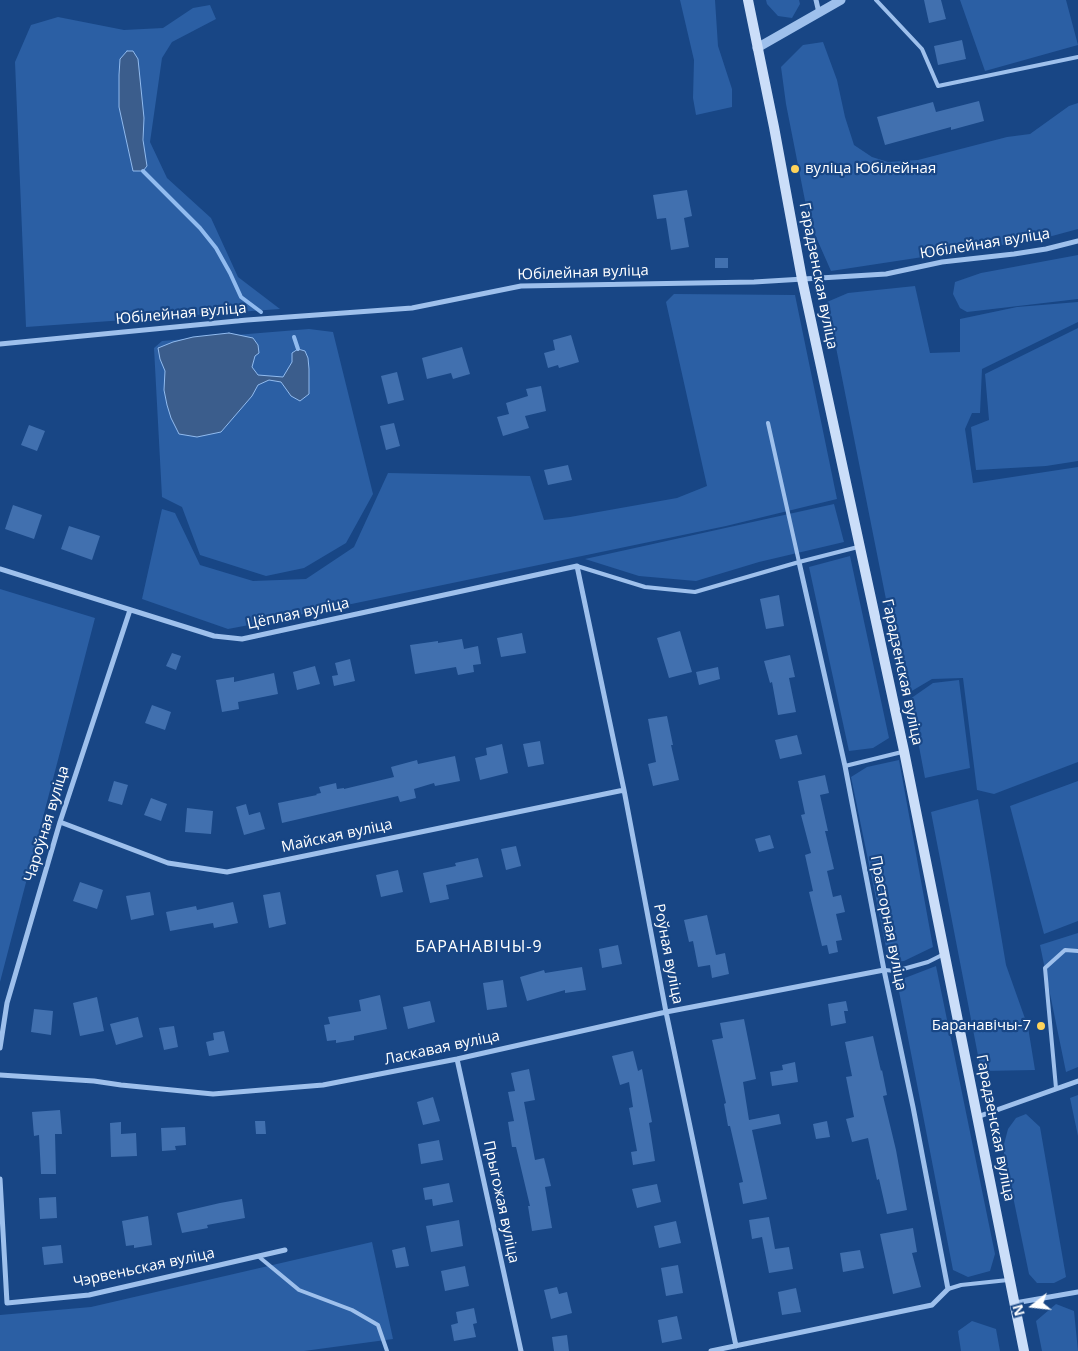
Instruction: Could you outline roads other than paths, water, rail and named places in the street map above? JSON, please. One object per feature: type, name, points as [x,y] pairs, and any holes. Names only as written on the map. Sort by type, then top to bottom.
[{"type":"main road","name":"Гарадзенская вуліца","points":[[748,0],[802,279],[904,751],[1024,1351]]},
{"type":"street","points":[[816,0],[819,13]]},
{"type":"street","points":[[757,48],[841,0]]},
{"type":"street","name":"Юбілейная вуліца","points":[[0,344],[247,320],[412,308],[521,286],[754,282],[886,274],[942,262],[1046,249],[1078,241]]},
{"type":"street","name":"Прасторная вуліца","points":[[799,562],[845,766],[948,1289]]},
{"type":"street","name":"Цёплая вуліца","points":[[0,568],[214,636],[242,639],[577,566]]},
{"type":"street","name":"Роўная вуліца","points":[[577,566],[624,790],[666,1012],[736,1346]]},
{"type":"street","name":"Чароўная вуліца","points":[[0,1048],[7,1003],[60,822],[130,610]]},
{"type":"street","name":"Майская вуліца","points":[[60,822],[168,863],[227,872],[624,790]]},
{"type":"street","name":"Ласкавая вуліца","points":[[0,1075],[94,1081],[213,1094],[323,1085],[666,1012],[884,970]]},
{"type":"street","name":"Прыгожая вуліца","points":[[457,1058],[521,1351]]},
{"type":"street","points":[[977,1116],[1078,1080]]},
{"type":"street","name":"Чэрвеньская вуліца","points":[[0,1180],[7,1303],[89,1295],[285,1250]]},
{"type":"street","points":[[711,1351],[932,1305],[948,1289]]},
{"type":"street","points":[[1015,1303],[1078,1292]]},
{"type":"lane","points":[[876,0],[922,49],[938,86],[1078,57]]},
{"type":"lane","points":[[768,423],[799,562]]},
{"type":"lane","points":[[577,566],[645,587],[695,592],[860,546]]},
{"type":"lane","points":[[845,766],[904,751]]},
{"type":"lane","points":[[1056,1088],[1046,968],[1065,950],[1078,951]]},
{"type":"lane","points":[[884,970],[896,971],[928,962],[945,954]]},
{"type":"lane","points":[[258,1256],[299,1290],[352,1310],[378,1325],[387,1351]]},
{"type":"lane","points":[[948,1289],[961,1285],[1010,1279]]},
{"type":"waterway","points":[[143,171],[200,228],[216,248],[241,297],[261,312]]},
{"type":"waterway","points":[[294,337],[298,349]]},
{"type":"place","name":"вуліца Юбілейная","points":[[795,169]]},
{"type":"place","name":"Баранавічы-7","points":[[1041,1026]]},
{"type":"district","name":"БАРАНАВІЧЫ-9","points":[[479,947]]}]
